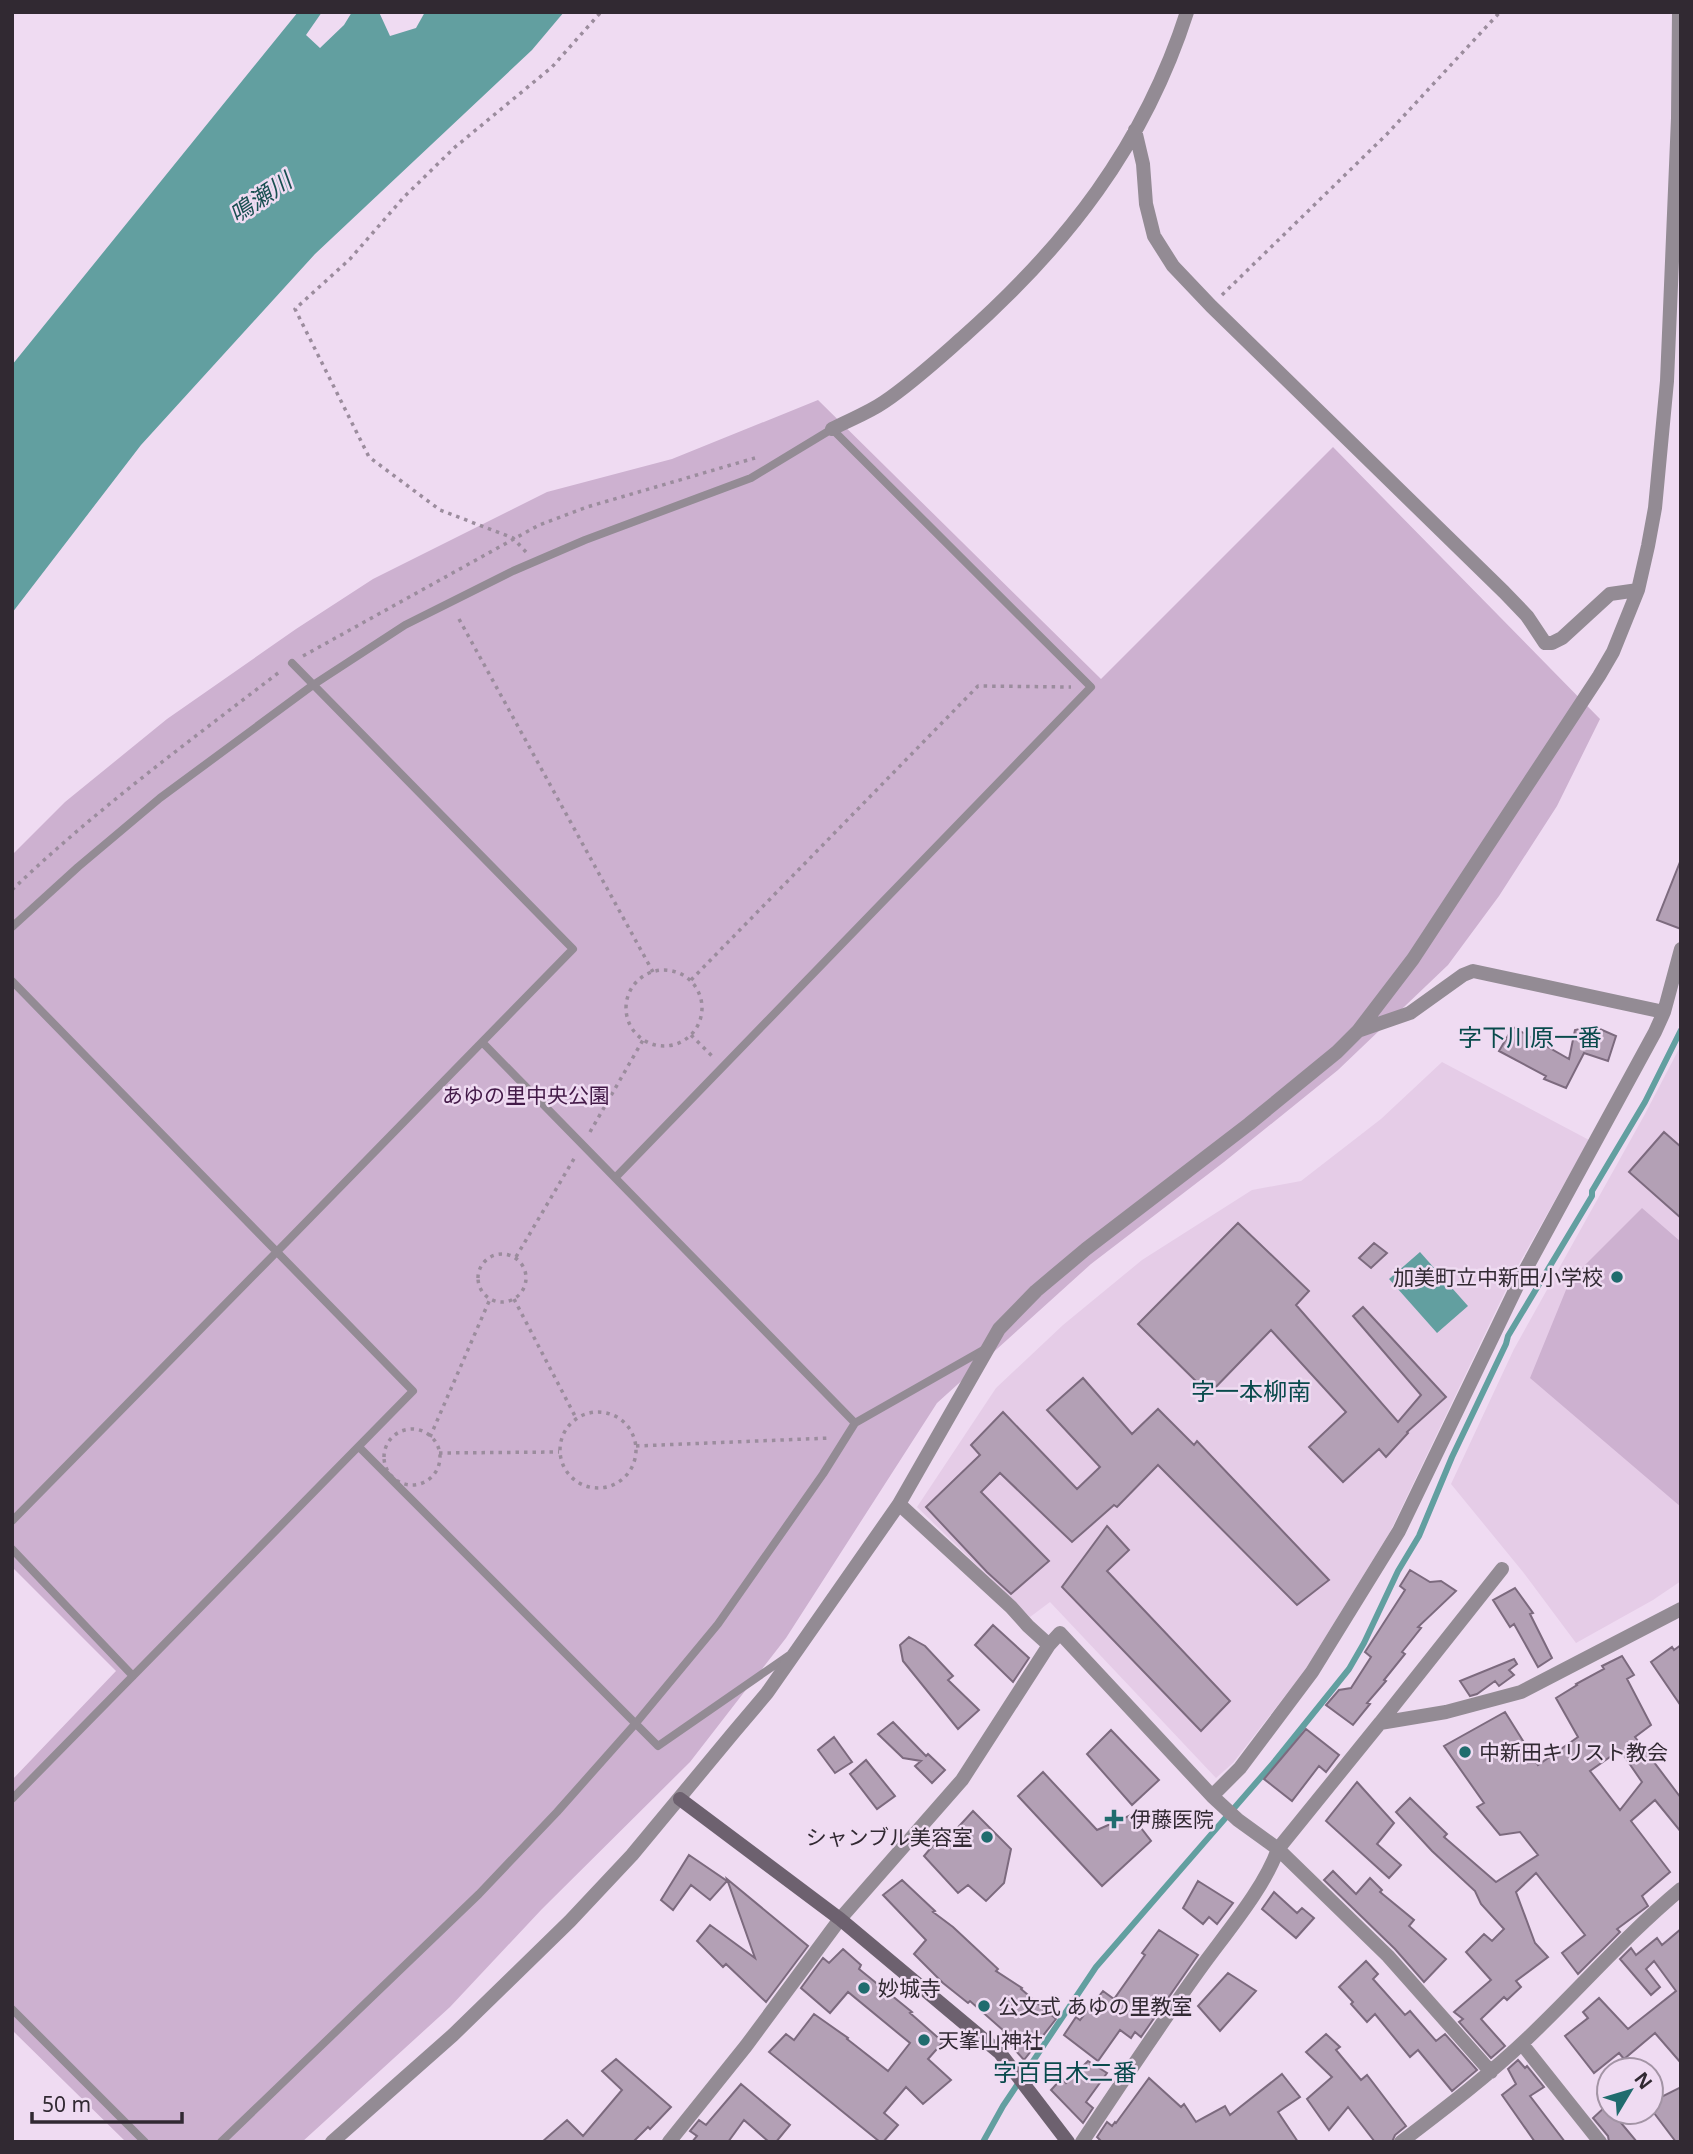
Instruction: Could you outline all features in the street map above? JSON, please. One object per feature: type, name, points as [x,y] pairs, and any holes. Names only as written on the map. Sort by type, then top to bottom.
[{"type":"street","points":[[832,429],[883,403],[925,371],[1031,274],[1087,208],[1135,130],[1159,85],[1187,12]]},
{"type":"street","points":[[332,2142],[453,2035],[517,1974],[632,1855],[767,1693],[899,1503],[999,1329],[1036,1291],[1086,1249],[1249,1124],[1337,1052],[1358,1031],[1413,959],[1580,706],[1613,652],[1638,590],[1655,508],[1667,381],[1678,118],[1679,12]]},
{"type":"street","points":[[1135,130],[1143,164],[1146,204],[1154,236],[1173,266],[1504,592],[1527,616],[1545,643],[1562,638],[1610,594],[1638,590]]},
{"type":"street","points":[[1215,1799],[1312,1672],[1399,1531],[1521,1279],[1664,1012],[1681,949]]},
{"type":"street","points":[[1358,1031],[1410,1013],[1463,975],[1473,971],[1664,1012]]},
{"type":"street","points":[[899,1503],[1049,1645]]},
{"type":"street","points":[[1083,2142],[1184,1991],[1249,1900],[1278,1849],[1502,1569]]},
{"type":"street","points":[[1380,1723],[1446,1712],[1521,1692],[1681,1609]]},
{"type":"street","points":[[669,2142],[746,2046],[840,1919],[962,1780],[1049,1645],[1060,1633],[1215,1799],[1238,1820],[1278,1849],[1388,1956],[1491,2072]]},
{"type":"street","points":[[680,1798],[840,1919],[1000,2053],[1068,2142]]},
{"type":"street","points":[[1401,2142],[1491,2072],[1522,2044],[1616,1949],[1681,1889]]},
{"type":"street","points":[[1522,2044],[1600,2142]]},
{"type":"lane","points":[[12,927],[160,798],[313,685],[405,625],[584,540],[751,478],[832,429],[1091,687],[615,1178]]},
{"type":"lane","points":[[12,1521],[573,949],[292,663]]},
{"type":"lane","points":[[12,981],[413,1391],[12,1799]]},
{"type":"lane","points":[[482,1042],[855,1423]]},
{"type":"lane","points":[[221,2142],[479,1894],[636,1723],[718,1624],[855,1423],[991,1346]]},
{"type":"lane","points":[[359,1447],[658,1746],[793,1653]]},
{"type":"lane","points":[[12,1549],[133,1676]]},
{"type":"lane","points":[[12,2009],[145,2142]]},
{"type":"path","points":[[536,561],[513,538],[440,510],[369,457],[295,309],[350,259],[404,197],[454,148],[552,67],[601,12]]},
{"type":"path","points":[[1211,306],[1387,134],[1500,12]]},
{"type":"path","points":[[12,890],[171,755],[292,663],[539,525],[587,507],[760,456]]},
{"type":"path","points":[[459,619],[653,972]]},
{"type":"path","points":[[691,980],[978,686],[1091,687]]},
{"type":"path","points":[[653,972],[677,972],[691,980],[702,1000],[699,1025],[681,1043],[668,1046],[643,1040],[634,1032],[629,1021],[626,1009],[633,986],[642,977],[653,972]]},
{"type":"path","points":[[691,1035],[723,1067]]},
{"type":"path","points":[[501,1253],[516,1257],[526,1270],[525,1287],[521,1294],[514,1299],[498,1302],[490,1299],[480,1287],[479,1272],[487,1259],[501,1253]]},
{"type":"path","points":[[430,1437],[490,1299]]},
{"type":"path","points":[[514,1299],[576,1418]]},
{"type":"path","points":[[588,1413],[614,1415],[625,1422],[636,1446],[632,1469],[624,1479],[601,1489],[589,1488],[568,1475],[559,1452],[567,1427],[576,1418],[588,1413]]},
{"type":"path","points":[[414,1430],[430,1437],[439,1453],[436,1472],[421,1484],[411,1485],[402,1484],[388,1472],[384,1455],[386,1446],[398,1433],[414,1430]]},
{"type":"path","points":[[636,1446],[846,1437]]},
{"type":"path","points":[[439,1453],[559,1452]]},
{"type":"shaded area","name":"加美町立中新田小学校","points":[[1681,1045],[1681,1581],[1653,1600],[1576,1643],[1523,1572],[1451,1484],[1514,1349]]},
{"type":"shaded area","points":[[1442,1062],[1589,1140],[1515,1271],[1390,1532],[1305,1670],[1233,1763],[1216,1778],[1050,1602],[1030,1617],[917,1507],[996,1388],[1063,1325],[1142,1260],[1252,1190],[1301,1181],[1381,1119]]},
{"type":"green space","name":"あゆの里中央公園","points":[[818,400],[1101,679],[1333,447],[1600,719],[1557,806],[1499,896],[1448,965],[1338,1070],[1091,1264],[937,1403],[786,1638],[690,1762],[542,1909],[450,2007],[302,2142],[126,2142],[12,2030],[12,1780],[116,1671],[12,1567],[12,855],[65,802],[167,719],[373,579],[547,492],[672,459]]},
{"type":"green space","points":[[1642,1208],[1681,1242],[1681,1507],[1530,1378],[1570,1280]]},
{"type":"water","name":"鳴瀬川","points":[[298,12],[322,12],[306,35],[320,48],[344,25],[352,12],[379,12],[390,36],[416,28],[425,12],[564,12],[532,50],[315,254],[141,445],[12,613],[12,365]]},
{"type":"water","points":[[1420,1252],[1468,1306],[1437,1333],[1389,1279]]},
{"type":"building","points":[[1681,863],[1681,929],[1657,920]]},
{"type":"building","points":[[1593,1026],[1616,1036],[1608,1061],[1584,1053],[1566,1088],[1544,1079],[1546,1076],[1499,1051],[1513,1027],[1569,1059],[1575,1030]]},
{"type":"building","points":[[1664,1132],[1681,1147],[1681,1218],[1629,1172]]},
{"type":"building","points":[[1238,1223],[1309,1291],[1296,1305],[1398,1422],[1421,1395],[1353,1316],[1363,1307],[1446,1397],[1407,1432],[1386,1457],[1379,1449],[1343,1482],[1309,1447],[1346,1412],[1271,1330],[1209,1394],[1138,1324]]},
{"type":"building","points":[[1374,1243],[1387,1253],[1371,1268],[1359,1258]]},
{"type":"building","points":[[1083,1378],[1132,1434],[1158,1409],[1194,1445],[1197,1441],[1329,1580],[1297,1605],[1158,1465],[1117,1507],[1114,1505],[1072,1542],[1000,1473],[981,1492],[1049,1561],[1011,1594],[926,1507],[980,1455],[971,1445],[1003,1412],[1077,1489],[1100,1467],[1047,1410]]},
{"type":"building","points":[[1107,1526],[1129,1550],[1107,1571],[1230,1701],[1201,1731],[1062,1587]]},
{"type":"building","points":[[1410,1570],[1430,1582],[1441,1581],[1456,1591],[1418,1627],[1421,1628],[1402,1652],[1405,1654],[1353,1725],[1326,1705],[1339,1690],[1351,1688],[1371,1657],[1365,1652],[1405,1590],[1400,1586]]},
{"type":"building","points":[[1515,1588],[1533,1613],[1530,1614],[1552,1658],[1538,1667],[1514,1624],[1510,1627],[1493,1600]]},
{"type":"building","points":[[993,1625],[1029,1658],[1013,1682],[975,1645]]},
{"type":"building","points":[[909,1637],[925,1646],[953,1676],[948,1680],[979,1710],[958,1729],[903,1661],[900,1645]]},
{"type":"building","points":[[1681,1645],[1681,1706],[1651,1662],[1672,1647],[1674,1650]]},
{"type":"building","points":[[1622,1656],[1634,1675],[1627,1679],[1651,1725],[1635,1737],[1681,1798],[1681,1832],[1655,1800],[1631,1821],[1670,1872],[1642,1896],[1648,1906],[1617,1929],[1620,1932],[1578,1974],[1562,1953],[1585,1935],[1536,1873],[1516,1892],[1535,1943],[1548,1957],[1516,1981],[1521,1987],[1507,2000],[1504,1997],[1481,2019],[1505,2046],[1491,2058],[1459,2022],[1463,2019],[1454,2012],[1491,1980],[1466,1952],[1484,1934],[1492,1941],[1504,1929],[1481,1904],[1475,1891],[1432,1851],[1396,1812],[1410,1798],[1447,1834],[1444,1837],[1496,1882],[1538,1855],[1520,1832],[1500,1835],[1477,1807],[1484,1803],[1444,1746],[1505,1712],[1538,1765],[1578,1737],[1556,1698],[1604,1669],[1602,1666]],"holes":[[[1620,1750],[1642,1782],[1620,1810],[1590,1771]]]},
{"type":"building","points":[[1514,1659],[1517,1664],[1509,1670],[1514,1675],[1499,1686],[1495,1681],[1470,1696],[1460,1681]]},
{"type":"building","points":[[893,1722],[926,1756],[928,1754],[945,1770],[932,1783],[915,1766],[921,1761],[903,1758],[878,1734]]},
{"type":"building","points":[[1306,1729],[1339,1755],[1326,1772],[1319,1766],[1292,1801],[1264,1779]]},
{"type":"building","points":[[1111,1730],[1159,1780],[1132,1805],[1087,1754]]},
{"type":"building","points":[[834,1737],[852,1762],[835,1773],[818,1750]]},
{"type":"building","points":[[866,1760],[895,1796],[877,1809],[850,1774]]},
{"type":"building","points":[[1043,1772],[1097,1830],[1131,1815],[1151,1841],[1102,1886],[1018,1796]]},
{"type":"building","points":[[1357,1782],[1394,1823],[1377,1844],[1401,1865],[1389,1878],[1326,1821]]},
{"type":"building","points":[[973,1811],[1011,1849],[1004,1883],[986,1901],[968,1885],[958,1893],[924,1856],[946,1830],[951,1835]]},
{"type":"building","points":[[689,1855],[727,1881],[710,1900],[691,1885],[673,1910],[661,1900]]},
{"type":"building","points":[[1333,1871],[1356,1894],[1370,1878],[1382,1890],[1380,1892],[1414,1920],[1409,1926],[1446,1959],[1424,1982],[1395,1949],[1324,1880]]},
{"type":"building","points":[[727,1879],[808,1946],[766,2002],[726,1964],[723,1967],[697,1941],[710,1925],[755,1958]]},
{"type":"building","points":[[902,1880],[935,1911],[933,1912],[998,1969],[996,1971],[1022,1988],[1056,2019],[1024,2060],[1001,2034],[1004,2031],[970,2001],[968,2003],[943,1983],[914,1954],[926,1940],[883,1895]]},
{"type":"building","points":[[1198,1881],[1233,1903],[1217,1924],[1209,1917],[1203,1924],[1183,1908]]},
{"type":"building","points":[[1274,1892],[1297,1913],[1302,1908],[1314,1918],[1296,1938],[1262,1909]]},
{"type":"building","points":[[1681,1929],[1681,2063],[1655,2033],[1628,2056],[1619,2053],[1615,2056],[1595,2056],[1594,2073],[1565,2036],[1588,2018],[1583,2012],[1599,1998],[1628,2029],[1676,1991],[1654,1961],[1646,1969],[1660,1987],[1651,1995],[1620,1959],[1631,1948],[1636,1955],[1657,1938],[1662,1945]]},
{"type":"building","points":[[1159,1930],[1198,1955],[1141,2037],[1135,2032],[1131,2038],[1120,2030],[1098,2061],[1064,2035],[1076,2017],[1080,2020],[1103,1991],[1114,1999]]},
{"type":"building","points":[[843,1949],[861,1965],[859,1969],[912,2012],[910,2013],[943,2042],[928,2059],[951,2080],[923,2104],[906,2087],[884,2113],[898,2125],[883,2142],[769,2052],[786,2034],[794,2040],[814,2014],[888,2071],[910,2043],[848,1992],[830,2013],[801,1988],[823,1958],[829,1963]]},
{"type":"building","points":[[1366,1961],[1378,1974],[1373,1979],[1405,2015],[1410,2011],[1436,2041],[1445,2034],[1477,2070],[1452,2091],[1418,2050],[1410,2057],[1375,2014],[1367,2022],[1339,1987]]},
{"type":"building","points":[[1228,1973],[1256,1991],[1220,2031],[1198,2006]]},
{"type":"building","points":[[1326,2034],[1340,2047],[1336,2050],[1361,2080],[1367,2075],[1406,2126],[1395,2135],[1392,2142],[1375,2142],[1348,2107],[1329,2130],[1307,2099],[1332,2077],[1306,2052]]},
{"type":"building","points":[[616,2059],[671,2107],[633,2142],[542,2142],[567,2120],[583,2136],[622,2090],[602,2071]]},
{"type":"building","points":[[1518,2060],[1525,2068],[1527,2066],[1544,2087],[1530,2096],[1565,2142],[1535,2142],[1502,2095],[1516,2084],[1508,2069]]},
{"type":"building","points":[[1088,2061],[1107,2073],[1086,2102],[1093,2108],[1083,2123],[1051,2090],[1062,2078],[1066,2083]]},
{"type":"building","points":[[1282,2074],[1300,2097],[1278,2112],[1298,2142],[1102,2142],[1097,2137],[1107,2122],[1112,2126],[1116,2123],[1149,2078],[1181,2107],[1184,2104],[1196,2122],[1225,2106],[1230,2115]]},
{"type":"building","points":[[741,2084],[790,2125],[776,2142],[769,2142],[744,2120],[728,2142],[692,2142],[697,2136],[690,2131],[699,2120],[706,2125]]},
{"type":"building","points":[[1681,2087],[1681,2142],[1676,2142],[1664,2126],[1665,2095]]},
{"type":"building","points":[[1600,2126],[1624,2126],[1637,2142],[1609,2142],[1608,2136]]},
{"type":"waterway","points":[[983,2142],[1003,2106],[1096,1967],[1275,1761],[1349,1669],[1398,1571],[1419,1536],[1508,1336],[1592,1196],[1592,1191],[1645,1102],[1681,1030]]},
{"type":"place","name":"加美町立中新田小学校","points":[[1617,1277]]},
{"type":"place","name":"中新田キリスト教会","points":[[1465,1752]]},
{"type":"place","name":"伊藤医院","points":[[1114,1819]]},
{"type":"place","name":"シャンブル美容室","points":[[987,1837]]},
{"type":"place","name":"妙城寺","points":[[864,1988]]},
{"type":"place","name":"公文式 あゆの里教室","points":[[984,2006]]},
{"type":"place","name":"天峯山神社","points":[[924,2040]]},
{"type":"district","name":"字下川原一番","points":[[1530,1036]]},
{"type":"district","name":"字一本柳南","points":[[1251,1390]]},
{"type":"district","name":"字百目木二番","points":[[1065,2071]]}]
